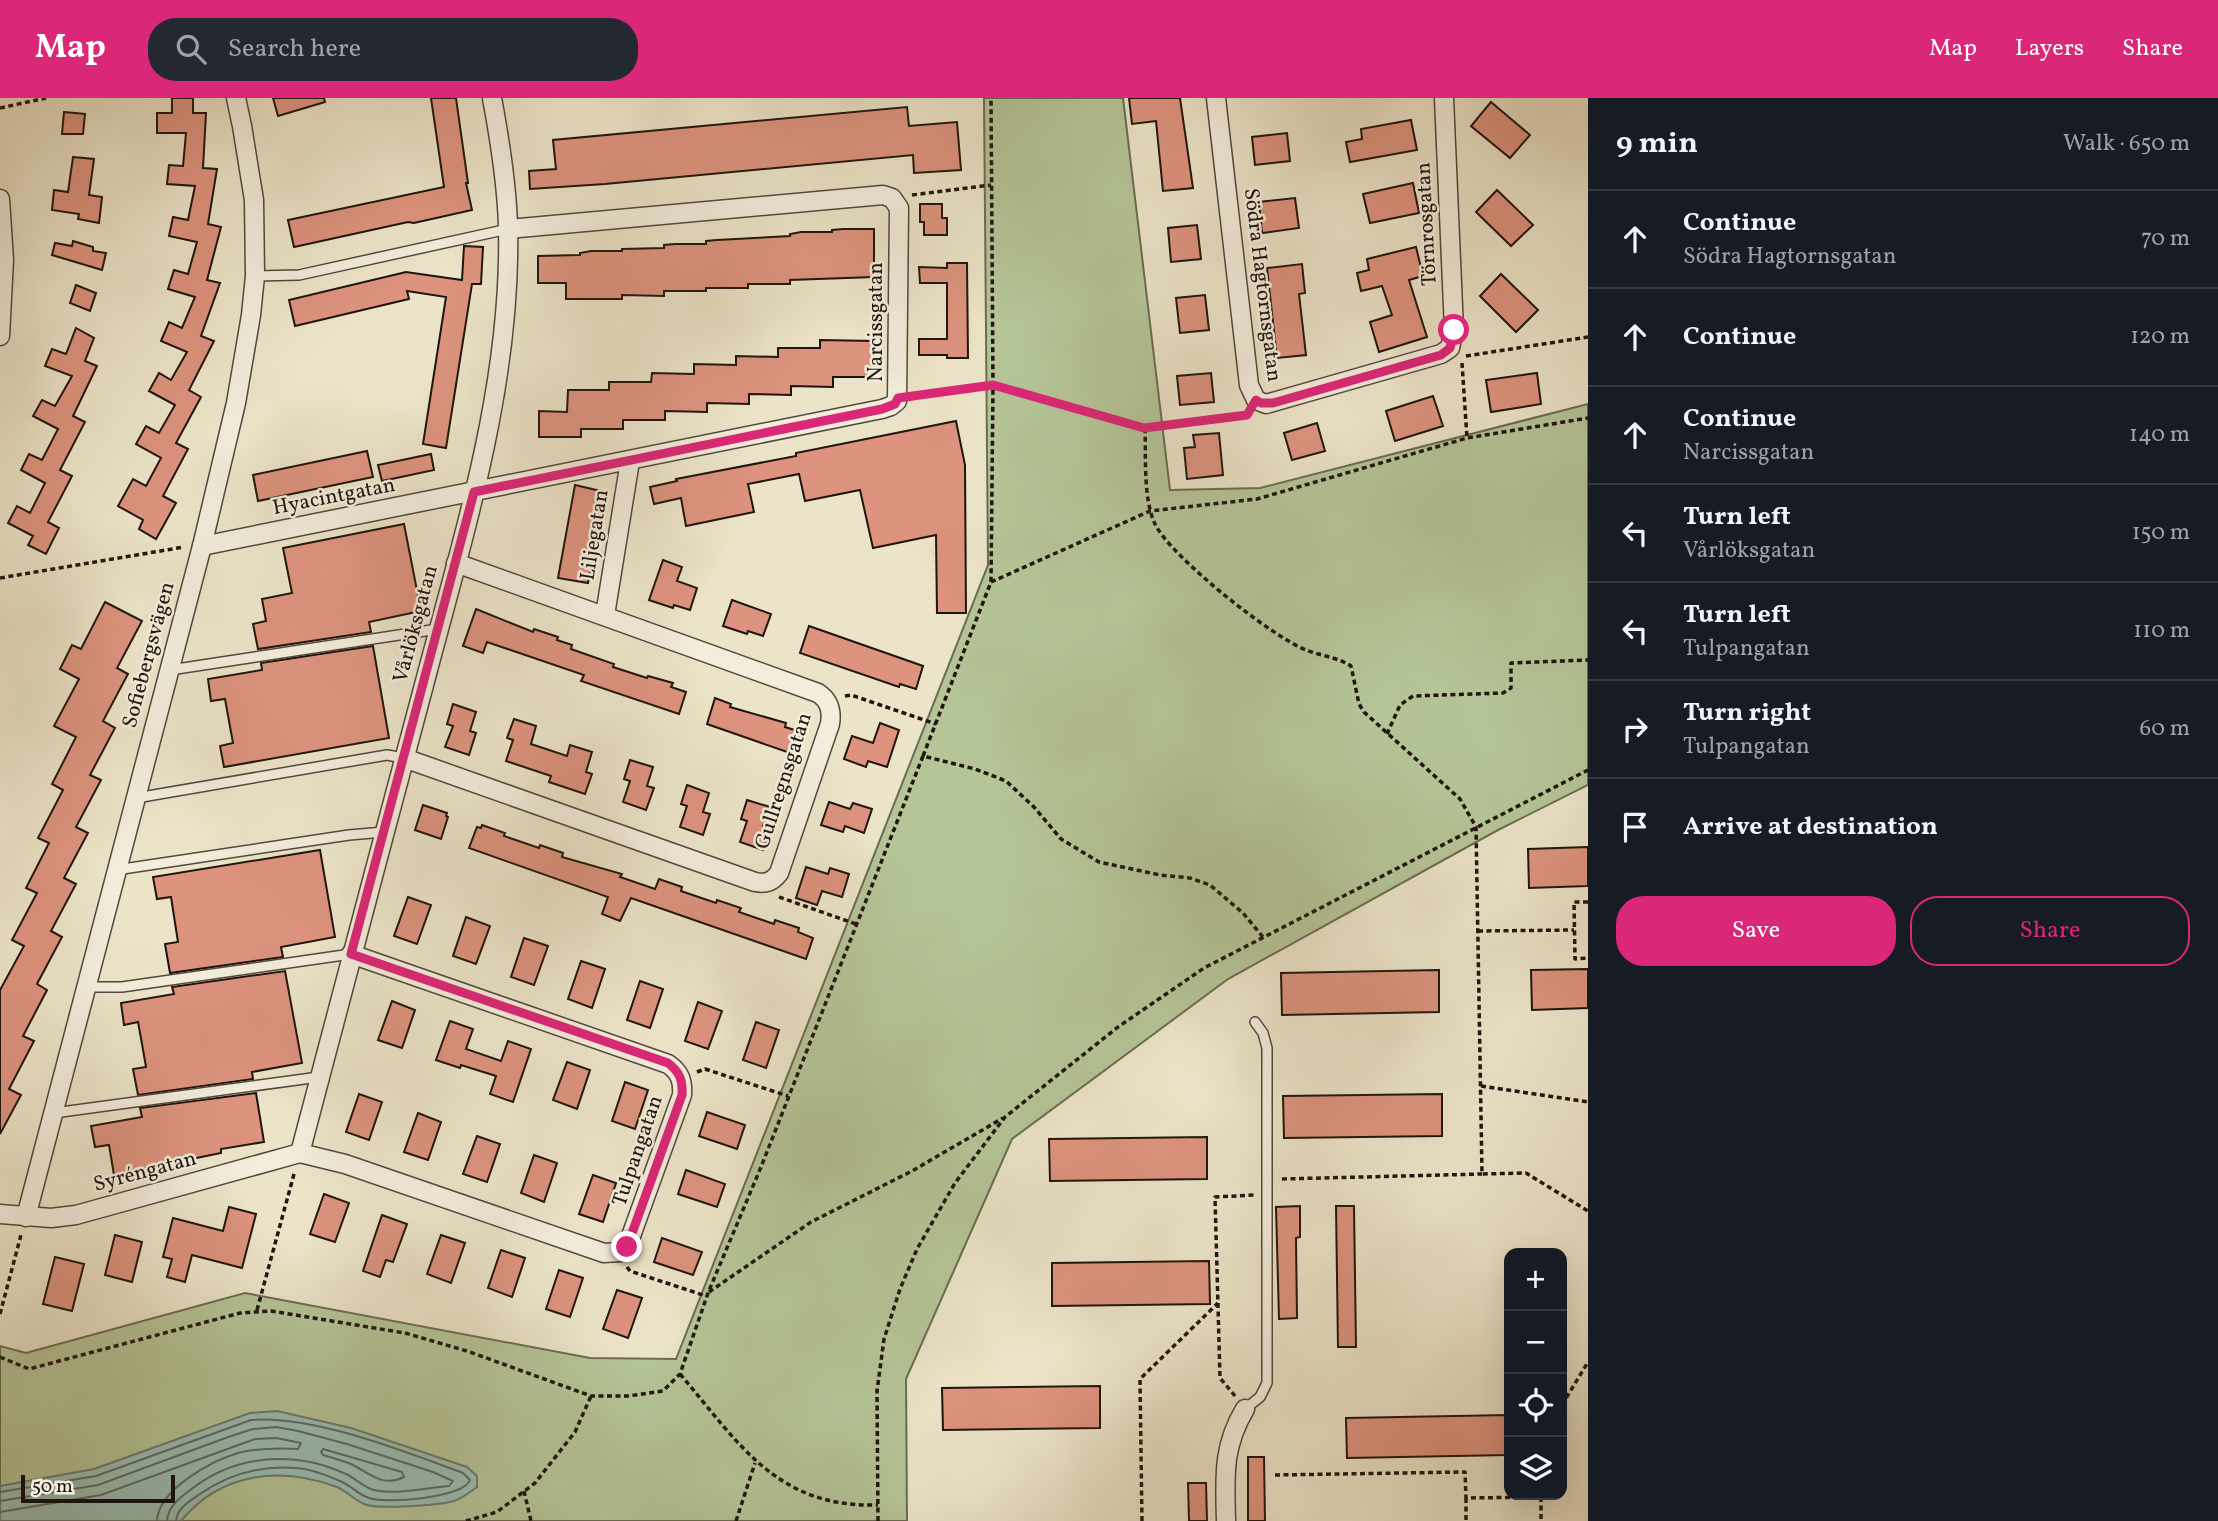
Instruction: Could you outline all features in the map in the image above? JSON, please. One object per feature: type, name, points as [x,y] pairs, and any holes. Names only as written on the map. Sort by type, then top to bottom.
[{"type":"street","name":"Sofiebergsvägen","points":[[26,1217],[202,546],[236,403],[256,276],[254,200],[243,125],[236,98]]},
{"type":"street","name":"Vårlöksgatan","points":[[299,1153],[456,563],[487,436],[502,347],[508,229],[502,149],[492,98]]},
{"type":"street","name":"Södra Hagtornsgatan","points":[[1216,98],[1249,385],[1256,400],[1273,403],[1454,353]]},
{"type":"street","name":"Törnrosgatan","points":[[1444,98],[1454,353]]},
{"type":"street","points":[[508,229],[883,195],[892,198]]},
{"type":"street","name":"Narcissgatan","points":[[474,492],[882,409],[895,404],[898,398],[900,208],[892,198]]},
{"type":"street","points":[[0,199],[4,260],[0,336]]},
{"type":"street","name":"Liljegatan","points":[[605,615],[630,461]]},
{"type":"street","name":"Hyacintgatan","points":[[202,546],[474,492]]},
{"type":"street","name":"Gullregnsgatan","points":[[404,758],[755,881],[771,881],[779,873],[830,724],[828,701],[818,693],[456,563]]},
{"type":"street","name":"Tulpangatan","points":[[351,954],[668,1063],[681,1076],[682,1095],[631,1242],[621,1252],[615,1253]]},
{"type":"street","points":[[299,1153],[345,1164],[604,1253],[615,1253]]},
{"type":"street","name":"Syréngatan","points":[[0,1214],[51,1218],[76,1215],[299,1153]]},
{"type":"street","points":[[1226,1521],[1226,1456],[1230,1436],[1245,1409]]},
{"type":"lane","points":[[256,276],[299,275],[508,229]]},
{"type":"lane","points":[[169,670],[438,629]]},
{"type":"lane","points":[[135,799],[387,755],[404,758]]},
{"type":"lane","points":[[116,870],[384,832]]},
{"type":"lane","points":[[86,988],[122,988],[351,954]]},
{"type":"lane","points":[[1245,1409],[1260,1397],[1267,1383],[1267,1048],[1263,1033],[1255,1022]]},
{"type":"lane","points":[[53,1113],[319,1077]]},
{"type":"path","points":[[0,108],[46,98]]},
{"type":"path","points":[[923,756],[991,582],[991,98]]},
{"type":"path","points":[[892,198],[992,185]]},
{"type":"path","points":[[1454,353],[1588,337]]},
{"type":"path","points":[[1454,353],[1463,365],[1467,438]]},
{"type":"path","points":[[898,398],[993,385],[1144,428],[1247,415],[1256,400]]},
{"type":"path","points":[[991,582],[1150,511],[1256,499],[1467,438],[1588,418]]},
{"type":"path","points":[[1144,428],[1150,511],[1155,525],[1171,547],[1186,563],[1275,633],[1306,650],[1335,658],[1351,666],[1359,704],[1364,712],[1460,799],[1476,827],[1482,1174]]},
{"type":"path","points":[[0,578],[202,546]]},
{"type":"path","points":[[1387,734],[1400,705],[1413,696],[1503,693],[1511,688],[1511,663],[1588,660]]},
{"type":"path","points":[[828,701],[850,695],[936,724]]},
{"type":"path","points":[[615,1253],[630,1270],[707,1295],[811,1222],[912,1171],[1005,1117],[1118,1027],[1204,968],[1588,770]]},
{"type":"path","points":[[771,881],[779,897],[856,924]]},
{"type":"path","points":[[1588,902],[1574,902],[1575,959],[1588,958]]},
{"type":"path","points":[[1478,931],[1574,930]]},
{"type":"path","points":[[681,1076],[705,1069],[788,1096]]},
{"type":"path","points":[[1481,1086],[1588,1102]]},
{"type":"path","points":[[878,1521],[877,1391],[884,1339],[900,1289],[917,1250],[955,1183],[1005,1117]]},
{"type":"path","points":[[257,1310],[299,1153]]},
{"type":"path","points":[[1268,1179],[1526,1173],[1588,1211]]},
{"type":"path","points":[[1245,1409],[1220,1378],[1215,1196],[1268,1195]]},
{"type":"path","points":[[0,1314],[26,1217]]},
{"type":"path","points":[[1142,1521],[1140,1379],[1218,1303]]},
{"type":"path","points":[[1567,1398],[1588,1362]]},
{"type":"path","points":[[680,1374],[755,1462],[793,1488],[822,1500],[855,1506],[878,1505]]},
{"type":"path","points":[[466,1521],[497,1511],[535,1483],[575,1432],[591,1396]]},
{"type":"path","points":[[736,1521],[755,1462]]},
{"type":"path","points":[[1275,1475],[1465,1472],[1466,1521]]},
{"type":"path","points":[[524,1491],[531,1521]]},
{"type":"path","points":[[1465,1498],[1504,1497]]},
{"type":"path","points":[[1541,1500],[1541,1521]]},
{"type":"green space","points":[[984,98],[1123,98],[1170,490],[1260,488],[1588,404],[1588,785],[1498,830],[1228,979],[1012,1139],[906,1379],[907,1521],[0,1521],[0,1346],[26,1353],[245,1293],[590,1358],[676,1359],[988,565]]},
{"type":"water","points":[[277,1411],[351,1428],[467,1467],[477,1476],[477,1487],[447,1503],[382,1507],[364,1504],[341,1489],[316,1480],[274,1476],[233,1483],[214,1492],[181,1521],[0,1521],[0,1486],[94,1469],[250,1413]]},
{"type":"building","points":[[172,98],[193,98],[193,113],[206,113],[203,168],[217,169],[208,224],[221,227],[207,280],[220,283],[201,336],[214,341],[189,390],[201,397],[176,443],[188,449],[163,496],[176,503],[156,539],[139,529],[143,520],[118,506],[133,479],[146,486],[161,458],[136,444],[146,426],[159,433],[175,405],[149,391],[159,373],[171,380],[187,352],[161,341],[169,322],[182,328],[195,297],[168,289],[174,270],[188,274],[197,242],[169,236],[173,217],[188,220],[195,186],[167,184],[169,165],[183,166],[186,133],[157,133],[157,113],[172,113]]},
{"type":"building","points":[[273,98],[324,98],[325,102],[278,116]]},
{"type":"building","points":[[431,98],[456,98],[466,183],[472,210],[294,247],[288,220],[444,187]]},
{"type":"building","points":[[1129,98],[1180,98],[1193,188],[1163,191],[1156,121],[1132,124]]},
{"type":"building","points":[[1491,102],[1530,135],[1510,158],[1471,126]]},
{"type":"building","points":[[907,107],[909,126],[957,122],[961,170],[914,173],[913,155],[530,189],[529,171],[556,169],[553,140]]},
{"type":"building","points":[[64,112],[85,114],[83,134],[62,134]]},
{"type":"building","points":[[1411,120],[1417,150],[1350,162],[1346,142],[1362,139],[1361,129]]},
{"type":"building","points":[[1287,133],[1290,161],[1255,165],[1252,137]]},
{"type":"building","points":[[73,157],[94,159],[89,195],[102,197],[99,223],[78,219],[79,214],[52,210],[54,190],[68,192]]},
{"type":"building","points":[[1413,183],[1419,213],[1370,223],[1363,194]]},
{"type":"building","points":[[1497,190],[1533,225],[1511,246],[1476,212]]},
{"type":"building","points":[[1295,198],[1299,228],[1262,233],[1259,202]]},
{"type":"building","points":[[920,204],[942,204],[942,218],[947,218],[947,235],[924,235],[924,222],[920,222]]},
{"type":"building","points":[[1197,225],[1201,259],[1171,262],[1168,228]]},
{"type":"building","points":[[843,229],[874,229],[874,277],[790,280],[790,284],[748,284],[748,288],[706,288],[706,291],[664,291],[664,296],[622,295],[622,299],[566,299],[566,283],[538,283],[538,256],[664,248],[664,245],[706,244],[706,241],[790,236],[801,232],[832,232]]},
{"type":"building","points":[[73,241],[93,247],[93,251],[106,253],[102,270],[52,255],[55,243],[72,246]]},
{"type":"building","points":[[464,246],[483,247],[481,284],[472,284],[446,448],[423,444],[446,297],[407,291],[409,299],[295,326],[289,300],[406,272],[462,280]]},
{"type":"building","points":[[1416,247],[1423,276],[1409,280],[1427,337],[1379,352],[1370,322],[1392,315],[1382,286],[1361,291],[1357,273],[1369,270],[1367,259]]},
{"type":"building","points":[[947,263],[967,263],[968,358],[919,355],[919,339],[947,339],[947,283],[920,283],[919,267],[947,268]]},
{"type":"building","points":[[1302,264],[1305,293],[1299,294],[1306,355],[1277,358],[1267,268]]},
{"type":"building","points":[[1501,274],[1538,310],[1516,332],[1480,296]]},
{"type":"building","points":[[76,285],[96,293],[90,311],[70,303]]},
{"type":"building","points":[[1205,295],[1209,330],[1180,333],[1176,298]]},
{"type":"building","points":[[76,328],[94,338],[85,361],[97,366],[73,416],[85,422],[60,470],[72,476],[48,522],[59,528],[46,554],[28,545],[33,536],[8,523],[17,506],[30,513],[45,483],[21,470],[29,454],[42,460],[58,429],[33,416],[42,400],[55,406],[72,376],[45,366],[52,349],[66,354]]},
{"type":"building","points":[[820,340],[875,341],[874,377],[833,377],[833,387],[791,386],[791,395],[749,394],[749,404],[707,403],[707,412],[665,411],[665,420],[623,420],[623,429],[581,429],[581,437],[539,437],[539,411],[567,412],[568,390],[609,390],[609,382],[651,382],[652,373],[694,374],[694,364],[736,365],[736,356],[778,357],[778,348],[820,348]]},
{"type":"building","points":[[1211,373],[1214,402],[1180,405],[1177,376]]},
{"type":"building","points":[[1537,373],[1541,404],[1491,412],[1486,380]]},
{"type":"building","points":[[1433,396],[1443,426],[1395,441],[1386,411]]},
{"type":"building","points":[[956,421],[965,465],[966,613],[937,613],[936,535],[873,548],[860,490],[805,501],[799,474],[748,484],[754,512],[686,526],[681,498],[654,504],[650,487],[677,481],[676,479]]},
{"type":"building","points":[[1317,423],[1325,451],[1292,460],[1284,433]]},
{"type":"building","points":[[1219,433],[1223,475],[1187,479],[1184,448],[1195,447],[1193,435]]},
{"type":"building","points":[[367,451],[373,477],[258,501],[253,475]]},
{"type":"building","points":[[431,454],[434,470],[382,481],[378,465]]},
{"type":"building","points":[[575,485],[605,492],[588,583],[558,578]]},
{"type":"building","points":[[404,524],[421,611],[369,622],[371,632],[258,649],[253,624],[266,621],[262,599],[292,593],[283,548]]},
{"type":"building","points":[[663,560],[682,567],[677,581],[697,588],[690,610],[649,600]]},
{"type":"building","points":[[732,600],[771,614],[763,636],[723,626]]},
{"type":"building","points":[[105,602],[142,621],[117,668],[128,674],[103,721],[115,728],[90,775],[101,780],[76,827],[88,833],[64,878],[76,884],[51,931],[62,937],[37,984],[47,990],[23,1036],[34,1041],[9,1089],[21,1095],[0,1134],[0,990],[24,946],[12,940],[37,893],[26,888],[49,843],[38,838],[63,790],[52,784],[76,737],[54,726],[79,679],[60,669],[72,645],[81,649]]},
{"type":"building","points":[[476,609],[533,632],[534,629],[558,637],[557,640],[572,645],[571,649],[614,664],[613,667],[673,683],[671,687],[686,692],[679,714],[581,681],[584,675],[487,642],[483,653],[463,646]]},
{"type":"building","points":[[809,626],[923,666],[916,689],[900,684],[899,687],[800,653]]},
{"type":"building","points":[[373,646],[389,738],[224,767],[220,746],[233,743],[225,699],[211,701],[208,679],[262,670],[261,663]]},
{"type":"building","points":[[715,698],[731,704],[730,707],[786,723],[785,727],[801,732],[793,754],[707,724]]},
{"type":"building","points":[[453,704],[476,712],[470,731],[476,733],[469,755],[445,747],[453,726],[447,724]]},
{"type":"building","points":[[514,719],[536,726],[531,744],[567,756],[570,745],[592,752],[586,772],[592,774],[585,794],[549,782],[551,776],[506,761],[513,740],[507,738]]},
{"type":"building","points":[[880,723],[899,730],[887,767],[868,761],[866,767],[844,759],[852,736],[873,743]]},
{"type":"building","points":[[630,760],[653,767],[647,786],[654,788],[646,810],[623,802],[630,781],[624,779]]},
{"type":"building","points":[[687,785],[709,793],[703,812],[710,814],[703,835],[680,827],[687,806],[681,804]]},
{"type":"building","points":[[747,800],[770,807],[763,826],[770,829],[763,850],[740,842],[747,821],[741,819]]},
{"type":"building","points":[[829,802],[850,809],[853,803],[872,809],[864,833],[845,826],[843,832],[821,825]]},
{"type":"building","points":[[423,805],[447,813],[441,839],[415,830]]},
{"type":"building","points":[[482,825],[505,833],[504,836],[563,853],[562,857],[622,874],[620,877],[655,889],[659,879],[682,887],[681,891],[741,908],[739,912],[774,924],[775,920],[799,928],[798,932],[813,938],[806,959],[631,898],[620,921],[602,914],[608,897],[469,848],[477,827],[481,828]]},
{"type":"building","points":[[1588,847],[1588,886],[1529,888],[1528,849]]},
{"type":"building","points":[[320,850],[335,937],[281,947],[283,957],[170,973],[165,944],[178,942],[171,897],[157,899],[153,877]]},
{"type":"building","points":[[806,867],[828,874],[830,868],[849,874],[842,897],[822,891],[817,905],[796,898]]},
{"type":"building","points":[[408,897],[431,905],[417,944],[394,936]]},
{"type":"building","points":[[466,917],[490,926],[476,964],[453,956]]},
{"type":"building","points":[[524,938],[548,946],[534,985],[511,977]]},
{"type":"building","points":[[581,961],[605,969],[592,1008],[568,999]]},
{"type":"building","points":[[1588,969],[1588,1008],[1532,1010],[1531,970]]},
{"type":"building","points":[[1439,970],[1439,1012],[1282,1015],[1281,973]]},
{"type":"building","points":[[285,971],[302,1063],[252,1072],[253,1079],[138,1095],[133,1069],[146,1067],[138,1022],[124,1025],[121,1003],[174,994],[172,987]]},
{"type":"building","points":[[640,981],[663,989],[650,1028],[627,1020]]},
{"type":"building","points":[[392,1001],[415,1010],[402,1048],[378,1040]]},
{"type":"building","points":[[698,1002],[722,1011],[708,1049],[685,1041]]},
{"type":"building","points":[[450,1021],[473,1029],[466,1049],[501,1061],[508,1041],[531,1049],[513,1102],[490,1094],[496,1076],[436,1060]]},
{"type":"building","points":[[756,1022],[779,1030],[766,1068],[743,1060]]},
{"type":"building","points":[[567,1062],[590,1070],[577,1109],[553,1100]]},
{"type":"building","points":[[625,1082],[648,1090],[635,1129],[612,1121]]},
{"type":"building","points":[[256,1093],[264,1142],[221,1149],[221,1153],[114,1175],[109,1145],[95,1147],[91,1126],[142,1117],[140,1108]]},
{"type":"building","points":[[359,1094],[382,1102],[369,1140],[346,1132]]},
{"type":"building","points":[[1442,1094],[1442,1136],[1284,1138],[1283,1096]]},
{"type":"building","points":[[707,1112],[745,1125],[737,1149],[699,1136]]},
{"type":"building","points":[[418,1113],[441,1122],[428,1160],[404,1152]]},
{"type":"building","points":[[477,1136],[500,1144],[487,1182],[463,1174]]},
{"type":"building","points":[[1207,1137],[1207,1179],[1050,1181],[1049,1139]]},
{"type":"building","points":[[534,1155],[557,1163],[544,1202],[521,1193]]},
{"type":"building","points":[[686,1170],[725,1184],[717,1207],[678,1194]]},
{"type":"building","points":[[593,1175],[616,1183],[603,1222],[579,1214]]},
{"type":"building","points":[[324,1194],[349,1203],[335,1242],[310,1234]]},
{"type":"building","points":[[1300,1206],[1300,1237],[1296,1238],[1297,1318],[1279,1319],[1276,1207]]},
{"type":"building","points":[[1336,1206],[1354,1206],[1356,1347],[1338,1347]]},
{"type":"building","points":[[229,1207],[256,1214],[242,1268],[192,1255],[185,1282],[167,1277],[172,1259],[163,1257],[173,1218],[223,1231]]},
{"type":"building","points":[[382,1215],[407,1224],[393,1262],[386,1260],[380,1277],[363,1271]]},
{"type":"building","points":[[115,1235],[142,1242],[132,1282],[105,1275]]},
{"type":"building","points":[[441,1235],[465,1243],[451,1283],[427,1274]]},
{"type":"building","points":[[662,1238],[702,1252],[693,1275],[654,1262]]},
{"type":"building","points":[[501,1250],[525,1258],[512,1297],[488,1288]]},
{"type":"building","points":[[55,1257],[84,1264],[72,1311],[43,1304]]},
{"type":"building","points":[[1209,1261],[1210,1304],[1052,1306],[1052,1263]]},
{"type":"building","points":[[559,1270],[583,1278],[570,1317],[546,1309]]},
{"type":"building","points":[[617,1290],[642,1298],[628,1338],[603,1329]]},
{"type":"building","points":[[1100,1386],[1100,1428],[943,1430],[942,1388]]},
{"type":"building","points":[[1504,1415],[1504,1455],[1347,1458],[1346,1418]]},
{"type":"building","points":[[1248,1457],[1264,1457],[1265,1521],[1248,1521]]},
{"type":"building","points":[[1188,1483],[1206,1483],[1207,1521],[1189,1521]]},
{"type":"route","points":[[627,1247],[682,1095],[681,1076],[675,1068],[668,1063],[351,954],[474,492],[882,409],[895,404],[898,398],[993,385],[1144,428],[1247,415],[1256,400],[1266,404],[1273,403],[1441,355],[1450,348],[1454,330]]}]
